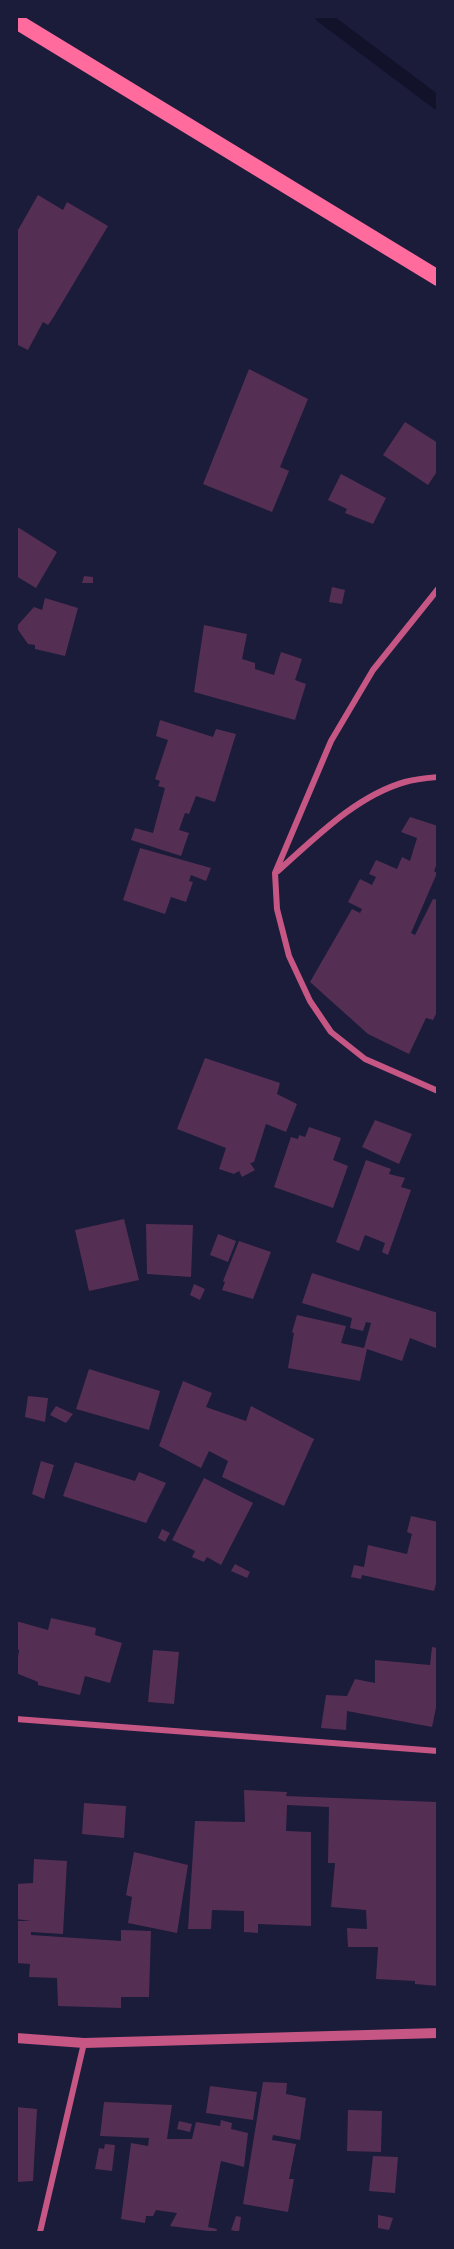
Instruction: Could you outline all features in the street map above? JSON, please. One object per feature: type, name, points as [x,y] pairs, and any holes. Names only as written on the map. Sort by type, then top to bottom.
[{"type":"highway","points":[[16,21],[438,278]]},
{"type":"street","points":[[438,589],[373,670],[331,741],[276,873],[277,909],[290,956],[310,1001],[331,1032],[365,1059],[438,1091]]},
{"type":"street","points":[[276,873],[328,827],[369,799],[404,782],[438,777]]},
{"type":"street","points":[[16,1719],[438,1750]]},
{"type":"street","points":[[16,2038],[84,2043],[438,2033]]},
{"type":"street","points":[[40,2232],[84,2043]]},
{"type":"building","points":[[38,195],[63,210],[67,202],[108,226],[53,318],[48,325],[43,322],[28,350],[16,344],[16,229],[18,230]]},
{"type":"building","points":[[249,369],[308,399],[280,467],[289,471],[272,512],[203,484]]},
{"type":"building","points":[[405,422],[438,443],[438,470],[428,485],[383,455]]},
{"type":"building","points":[[341,474],[386,498],[373,524],[345,513],[347,509],[328,500]]},
{"type":"building","points":[[16,526],[57,552],[36,588],[16,576]]},
{"type":"building","points":[[84,576],[93,577],[93,583],[82,583]]},
{"type":"building","points":[[332,587],[345,590],[342,604],[329,602]]},
{"type":"building","points":[[45,598],[78,608],[65,656],[35,649],[35,645],[28,644],[16,627],[34,607],[42,610]]},
{"type":"building","points":[[204,625],[247,634],[242,659],[255,663],[255,669],[274,675],[281,652],[302,659],[295,680],[306,684],[295,720],[194,692]]},
{"type":"building","points":[[160,720],[213,737],[216,729],[236,734],[215,802],[196,796],[189,814],[185,813],[179,830],[189,833],[181,856],[131,840],[135,828],[153,833],[165,788],[158,786],[160,781],[155,779],[168,740],[156,736]]},
{"type":"building","points":[[410,817],[438,826],[438,861],[434,871],[437,873],[411,933],[415,935],[433,899],[438,900],[438,1010],[433,1020],[426,1018],[409,1054],[368,1034],[310,982],[352,909],[360,913],[362,909],[348,902],[360,879],[372,885],[376,877],[369,874],[376,860],[397,869],[402,857],[410,861],[417,838],[401,832]]},
{"type":"building","points":[[140,848],[211,868],[206,881],[191,875],[189,881],[193,882],[186,902],[171,897],[165,914],[123,900]]},
{"type":"building","points":[[205,1058],[280,1083],[277,1094],[297,1104],[286,1132],[266,1124],[254,1162],[250,1163],[255,1170],[242,1177],[239,1171],[234,1174],[219,1169],[226,1148],[177,1129]]},
{"type":"building","points":[[375,1120],[412,1134],[399,1164],[362,1147]]},
{"type":"building","points":[[309,1127],[341,1138],[333,1160],[348,1166],[333,1208],[274,1187],[291,1137],[298,1139],[299,1135],[305,1137]]},
{"type":"building","points":[[366,1160],[391,1169],[389,1174],[405,1178],[401,1187],[411,1190],[388,1255],[382,1252],[385,1243],[365,1235],[359,1251],[336,1242]]},
{"type":"building","points":[[124,1219],[139,1280],[89,1291],[75,1230]]},
{"type":"building","points":[[146,1224],[193,1225],[191,1277],[147,1274]]},
{"type":"building","points":[[218,1234],[236,1241],[228,1262],[210,1255]]},
{"type":"building","points":[[239,1241],[271,1252],[253,1299],[222,1290],[225,1282],[223,1281]]},
{"type":"building","points":[[312,1273],[438,1313],[438,1349],[410,1338],[402,1361],[367,1349],[360,1381],[288,1368],[294,1333],[292,1332],[297,1315],[346,1326],[341,1343],[364,1348],[371,1323],[366,1322],[363,1331],[350,1328],[352,1318],[302,1303]]},
{"type":"building","points":[[194,1284],[205,1289],[200,1300],[190,1295]]},
{"type":"building","points":[[89,1369],[160,1391],[149,1430],[76,1409]]},
{"type":"building","points":[[183,1381],[212,1393],[206,1407],[246,1421],[251,1406],[314,1439],[284,1506],[222,1477],[228,1461],[209,1451],[201,1468],[159,1446]]},
{"type":"building","points":[[28,1396],[48,1398],[45,1422],[25,1417]]},
{"type":"building","points":[[56,1406],[73,1414],[66,1423],[50,1415]]},
{"type":"building","points":[[41,1461],[54,1465],[44,1499],[32,1494]]},
{"type":"building","points":[[75,1462],[135,1481],[139,1472],[166,1483],[146,1523],[63,1496]]},
{"type":"building","points":[[204,1478],[253,1503],[221,1565],[207,1557],[204,1562],[192,1557],[195,1551],[172,1540]]},
{"type":"building","points":[[411,1516],[438,1522],[438,1576],[434,1591],[362,1575],[361,1579],[351,1577],[354,1565],[364,1567],[368,1545],[407,1554],[412,1534],[407,1532]]},
{"type":"building","points":[[162,1529],[170,1533],[165,1542],[158,1538]]},
{"type":"building","points":[[235,1564],[250,1572],[247,1578],[231,1571]]},
{"type":"building","points":[[51,1618],[96,1628],[95,1635],[122,1643],[110,1683],[85,1676],[80,1695],[38,1685],[38,1682],[16,1673],[19,1650],[16,1649],[16,1621],[48,1630]]},
{"type":"building","points":[[432,1647],[438,1648],[438,1698],[432,1727],[347,1711],[346,1730],[321,1728],[326,1695],[347,1696],[355,1679],[375,1683],[375,1660],[430,1665]]},
{"type":"building","points":[[153,1650],[179,1652],[174,1704],[148,1702]]},
{"type":"building","points":[[244,1790],[287,1792],[286,1796],[436,1802],[438,1986],[415,1984],[415,1981],[376,1979],[378,1947],[348,1947],[347,1928],[367,1929],[366,1910],[331,1907],[335,1863],[328,1863],[329,1807],[287,1805],[286,1831],[311,1832],[311,1926],[258,1924],[258,1933],[244,1932],[244,1911],[212,1910],[211,1929],[188,1929],[195,1821],[245,1822]]},
{"type":"building","points":[[84,1803],[126,1806],[124,1838],[82,1834]]},
{"type":"building","points":[[134,1852],[188,1865],[177,1933],[128,1923],[132,1897],[126,1895]]},
{"type":"building","points":[[34,1859],[67,1861],[63,1934],[31,1932],[31,1935],[121,1941],[121,1930],[151,1931],[149,1997],[121,1997],[121,2008],[58,2006],[57,1978],[29,1977],[30,1964],[16,1963],[16,1921],[31,1921],[16,1919],[16,1884],[33,1883]]},
{"type":"building","points":[[263,2082],[287,2083],[286,2094],[306,2098],[300,2140],[273,2135],[272,2140],[296,2144],[289,2179],[294,2179],[288,2212],[243,2204]]},
{"type":"building","points":[[210,2086],[257,2092],[253,2120],[206,2113]]},
{"type":"building","points":[[104,2102],[172,2105],[167,2139],[192,2139],[196,2122],[220,2126],[221,2120],[232,2123],[231,2129],[248,2133],[244,2167],[221,2161],[208,2227],[217,2229],[216,2232],[170,2226],[177,2213],[156,2210],[153,2216],[146,2216],[145,2223],[121,2219],[131,2143],[148,2146],[149,2138],[100,2136]]},
{"type":"building","points":[[16,2107],[37,2109],[33,2181],[16,2182]]},
{"type":"building","points":[[348,2110],[382,2111],[381,2152],[347,2151]]},
{"type":"building","points":[[179,2121],[192,2124],[190,2132],[177,2129]]},
{"type":"building","points":[[105,2144],[115,2145],[112,2171],[95,2169],[99,2148],[104,2149]]},
{"type":"building","points":[[373,2156],[398,2157],[395,2193],[369,2191]]},
{"type":"building","points":[[378,2215],[393,2218],[389,2230],[378,2228]]},
{"type":"building","points":[[236,2216],[241,2217],[239,2232],[231,2230]]},
{"type":"waterway","points":[[322,16],[438,103]]}]
